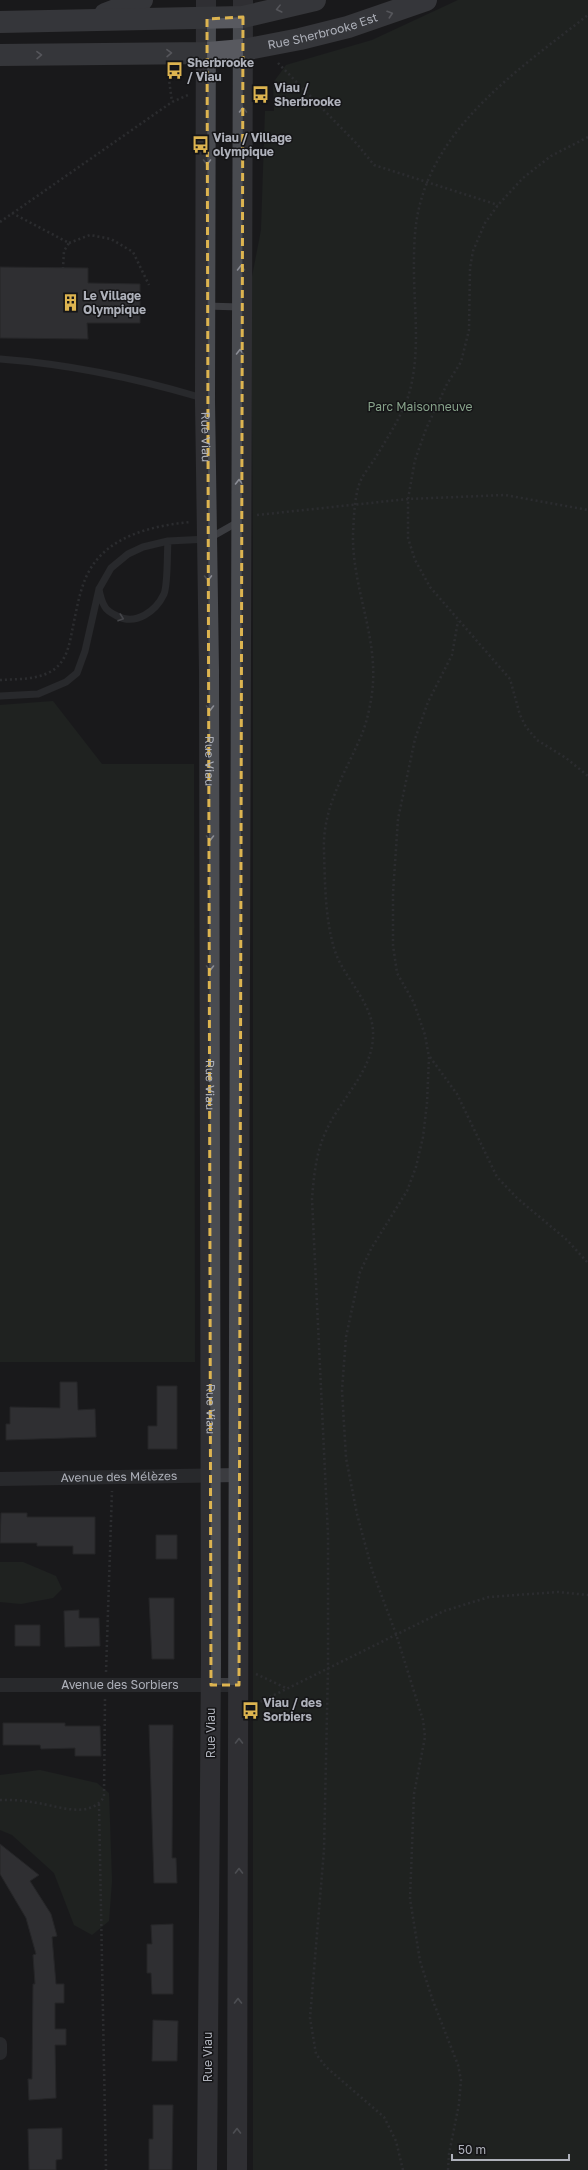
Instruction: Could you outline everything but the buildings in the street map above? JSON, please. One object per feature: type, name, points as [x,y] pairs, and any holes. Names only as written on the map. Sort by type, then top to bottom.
[{"type":"main road","points":[[91,19],[142,0]]},
{"type":"main road","points":[[0,22],[91,19],[206,9],[243,9],[315,0]]},
{"type":"main road","name":"Rue Sherbrooke Est","points":[[0,55],[208,53],[243,50],[300,39],[348,27],[426,0]]},
{"type":"main road","name":"Rue Viau","points":[[206,9],[208,53],[205,402],[208,540],[210,818],[211,1685],[207,2170]]},
{"type":"main road","points":[[237,2170],[246,1679],[238,1475],[245,518],[241,307],[243,9]]},
{"type":"street","name":"Avenue des Mélèzes","points":[[0,1479],[238,1475]]},
{"type":"street","name":"Avenue des Sorbiers","points":[[0,1685],[211,1685],[246,1679]]},
{"type":"street","points":[[0,2044],[0,2053]]},
{"type":"lane","points":[[206,306],[241,307]]},
{"type":"lane","points":[[0,360],[31,362],[156,384],[199,396],[205,402]]},
{"type":"lane","points":[[0,696],[38,694],[66,682],[77,673],[85,651],[99,589],[111,568],[128,554],[143,547],[168,541],[208,540],[245,518]]},
{"type":"lane","points":[[99,589],[105,608],[114,615],[124,620],[135,619],[148,614],[158,606],[165,592],[168,541]]},
{"type":"path","points":[[403,2170],[396,2141],[384,2117],[326,2067],[316,2054],[310,2018],[324,1850],[328,1669],[328,1535],[312,1199],[316,1164],[326,1131],[365,1067],[372,1050],[374,1033],[371,1016],[345,973],[334,950],[330,925],[324,846],[332,796],[364,730],[373,683],[370,634],[356,576],[353,538],[355,505],[360,482],[392,430],[408,397],[416,355],[415,231],[419,207],[427,182],[448,143],[474,112],[528,63],[588,16]]},
{"type":"path","points":[[278,63],[357,144],[374,165],[498,205]]},
{"type":"path","points":[[168,72],[172,102]]},
{"type":"path","points":[[0,222],[172,102],[193,94]]},
{"type":"path","points":[[588,137],[551,156],[523,178],[498,205],[485,223],[473,251],[470,268],[469,330],[461,362],[447,384],[426,429],[415,460],[408,499],[408,538],[414,560],[430,587],[510,679],[520,715],[526,727],[537,740],[566,758],[588,776]]},
{"type":"path","points":[[12,213],[69,243]]},
{"type":"path","points":[[63,268],[64,250],[69,243],[90,235],[111,239],[133,252],[150,285]]},
{"type":"path","points":[[245,518],[408,499],[505,494],[588,510]]},
{"type":"path","points":[[448,2170],[449,2154],[459,2104],[461,2080],[458,2065],[433,2001],[420,1961],[410,1899],[414,1794],[424,1737],[423,1720],[396,1634],[372,1570],[357,1514],[346,1458],[342,1390],[346,1337],[360,1272],[371,1250],[407,1191],[416,1167],[423,1137],[427,1103],[429,1057],[425,1035],[414,1003],[397,973],[393,946],[393,893],[398,820],[415,739],[428,702],[452,655],[458,621]]},
{"type":"path","points":[[429,1057],[457,1094],[497,1177],[517,1198],[567,1240],[588,1263]]},
{"type":"path","points":[[0,1800],[32,1802],[75,1810],[89,1808],[99,1804],[104,1797],[105,1685],[113,1478]]},
{"type":"path","points":[[252,1705],[444,1611],[489,1597],[558,1592],[588,1595]]},
{"type":"path","points":[[246,1679],[286,1688]]},
{"type":"path","points":[[99,1804],[106,2170]]},
{"type":"highlighted area","points":[[243,17],[239,1685],[211,1685],[207,19]]},
{"type":"green space","name":"Parc Maisonneuve","points":[[458,0],[588,0],[588,2170],[253,2170],[253,548],[251,282],[261,230],[265,111],[274,111],[273,83],[286,65],[372,40]]},
{"type":"green space","points":[[53,701],[102,764],[194,764],[195,1362],[0,1362],[0,705]]},
{"type":"green space","points":[[0,1562],[23,1562],[56,1576],[62,1589],[53,1598],[21,1604],[0,1602]]},
{"type":"green space","points":[[40,1770],[97,1783],[109,1793],[112,1881],[109,1921],[92,1935],[74,1925],[54,1873],[12,1835],[0,1830],[0,1775]]},
{"type":"place","name":"Sherbrooke / Viau","points":[[174,70]]},
{"type":"place","name":"Viau / Sherbrooke","points":[[261,95]]},
{"type":"place","name":"Viau / Village olympique","points":[[200,145]]},
{"type":"place","name":"Le Village Olympique","points":[[70,303]]},
{"type":"place","name":"Viau / des Sorbiers","points":[[250,1710]]}]
